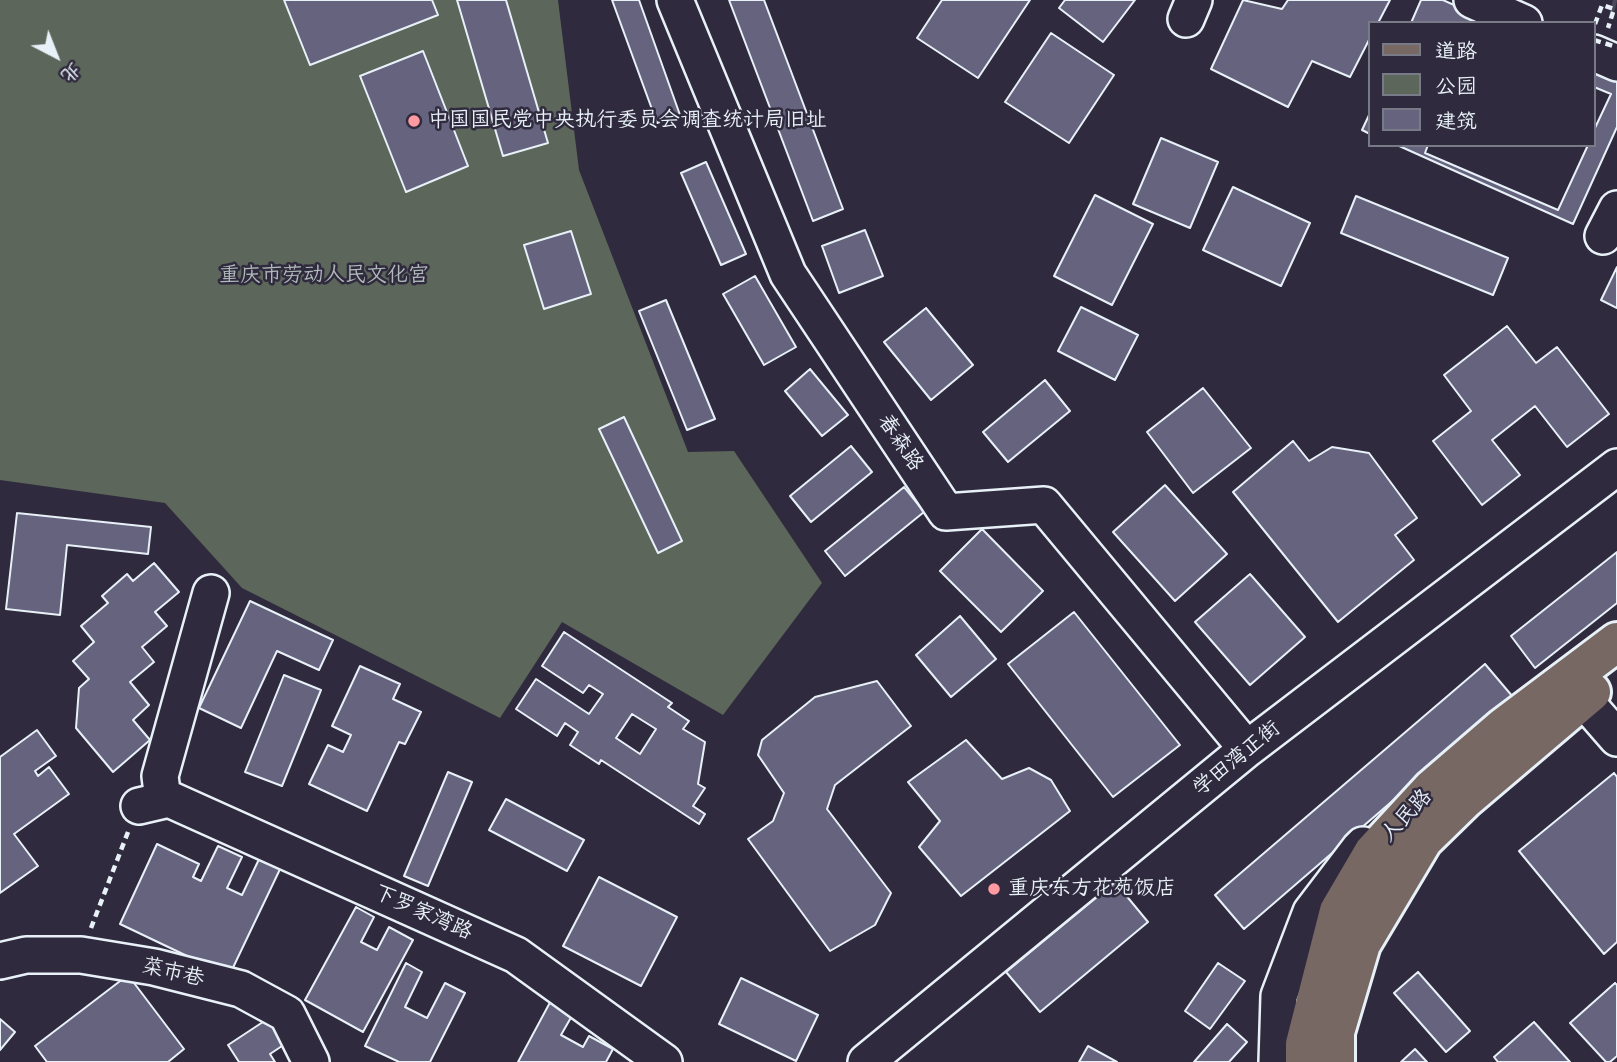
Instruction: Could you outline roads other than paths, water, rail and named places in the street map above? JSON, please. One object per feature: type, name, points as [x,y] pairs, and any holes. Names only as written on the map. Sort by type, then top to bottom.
[{"type":"main road","name":"人民路","points":[[1305,1062],[1306,1044],[1339,911],[1373,853],[1432,789],[1504,727],[1617,642]]},
{"type":"main road","name":"人民路","points":[[1335,1062],[1335,1032],[1361,944],[1423,840],[1465,799],[1583,699],[1617,674]]},
{"type":"street","name":"春森路","points":[[675,0],[788,274],[946,512],[1044,505],[1247,749]]},
{"type":"street","points":[[1472,0],[1519,21]]},
{"type":"street","points":[[1596,55],[1617,63]]},
{"type":"street","name":"学田湾正街","points":[[866,1062],[1247,749],[1617,467]]},
{"type":"street","name":"下罗家湾路","points":[[211,593],[151,803],[169,799],[516,955],[664,1062]]},
{"type":"street","points":[[1583,699],[1617,738]]},
{"type":"street","points":[[1277,1062],[1279,996],[1311,912],[1359,849],[1504,727]]},
{"type":"street","name":"菜市巷","points":[[0,961],[26,955],[81,955],[154,967],[241,989],[286,1014],[311,1062]]},
{"type":"tunnel","points":[[1613,0],[1617,1]]},
{"type":"place","name":"中国国民党中央执行委员会调查统计局旧址","points":[[414,121]]},
{"type":"place","name":"重庆东方花苑饭店","points":[[994,889]]},
{"type":"park label","name":"重庆市劳动人民文化宫","points":[[324,276]]}]
